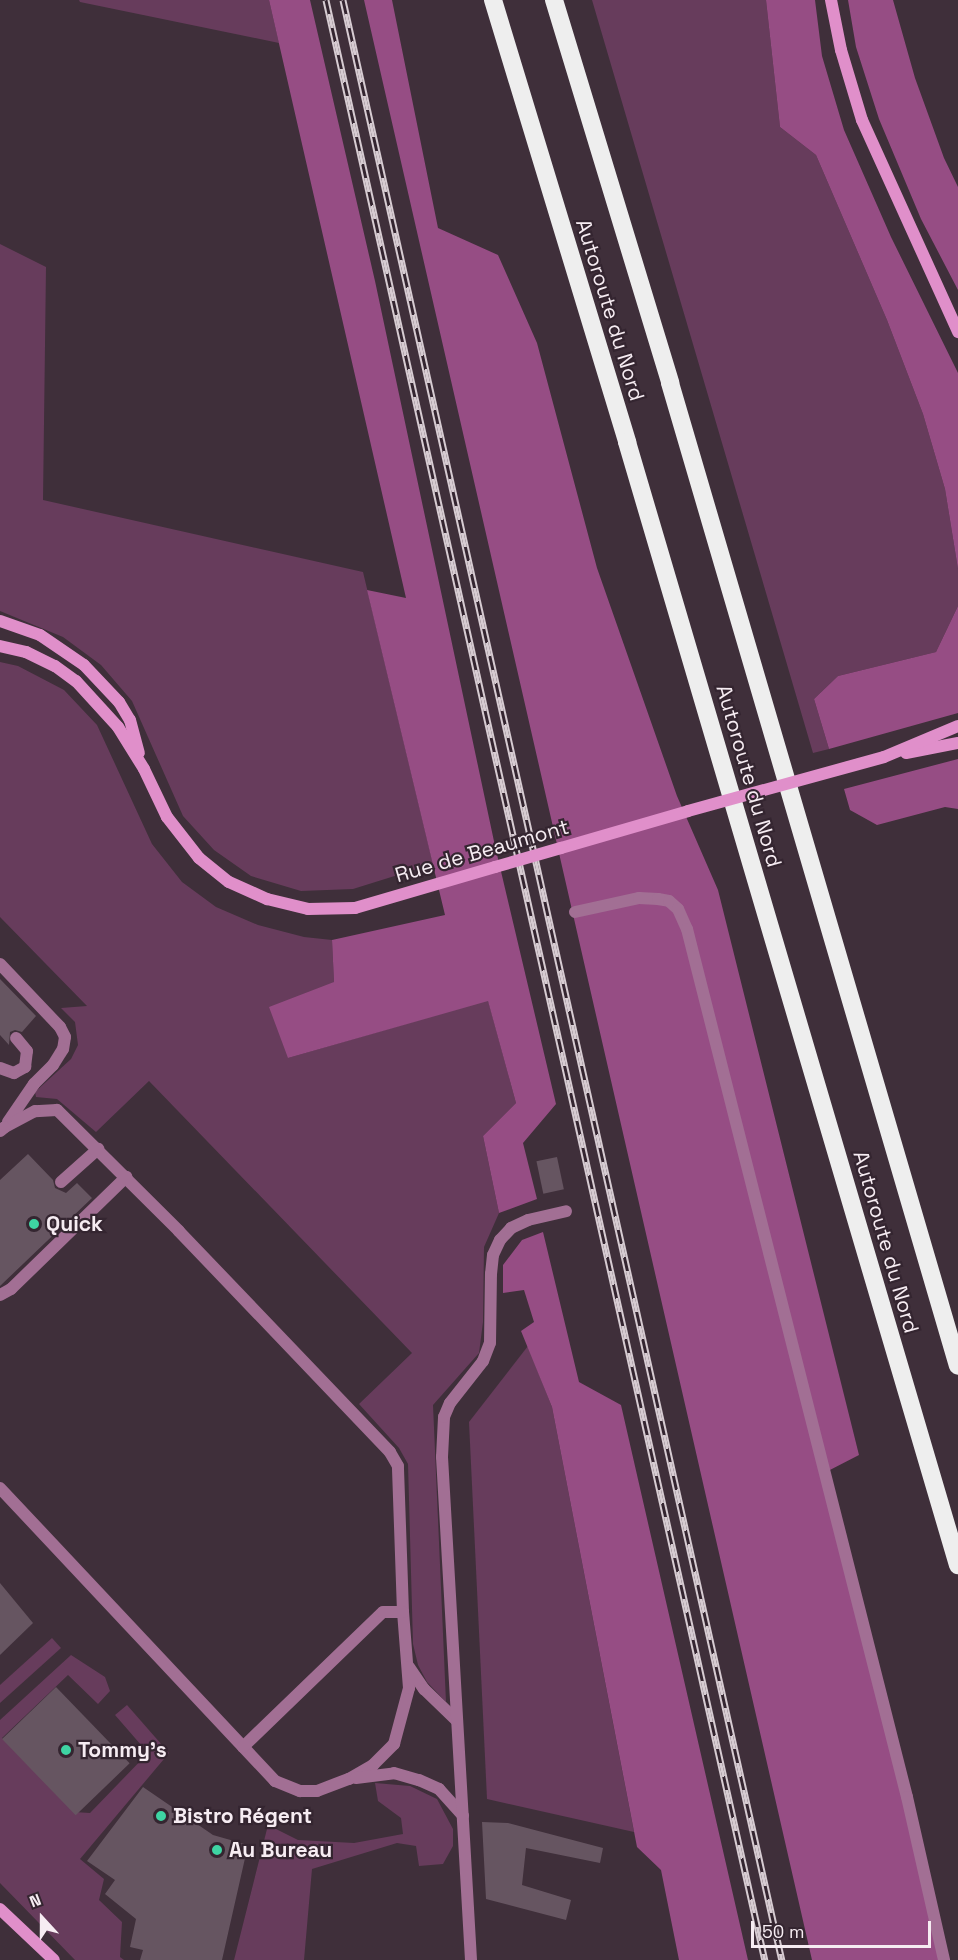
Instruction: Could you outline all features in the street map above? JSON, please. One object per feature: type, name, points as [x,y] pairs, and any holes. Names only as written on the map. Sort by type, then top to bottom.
[{"type":"highway","name":"Autoroute du Nord","points":[[493,0],[627,442],[958,1565]]},
{"type":"highway","name":"Autoroute du Nord","points":[[554,0],[670,383],[958,1366]]},
{"type":"street","points":[[831,0],[841,51],[862,120],[958,332]]},
{"type":"street","name":"Rue de Beaumont","points":[[0,621],[40,635],[84,665],[119,702],[130,720],[144,769]]},
{"type":"street","name":"Rue de Beaumont","points":[[0,646],[26,652],[55,666],[76,681],[118,727],[144,769],[167,817],[199,858],[229,882],[267,899],[308,909],[355,908],[688,811],[884,757],[958,743]]},
{"type":"street","name":"Rue de Beaumont","points":[[884,757],[958,726]]},
{"type":"street","points":[[0,1908],[54,1960]]},
{"type":"lane","points":[[575,912],[639,898],[658,899],[669,901],[678,909],[687,929],[706,996],[896,1751],[944,1960]]},
{"type":"lane","points":[[0,964],[60,1027],[65,1037],[63,1049],[53,1065],[34,1084],[25,1101],[3,1129]]},
{"type":"lane","points":[[0,1068],[14,1073],[25,1067],[27,1051],[16,1038]]},
{"type":"lane","points":[[0,1488],[275,1781],[300,1791],[317,1791],[349,1779],[373,1765],[394,1744],[410,1688],[403,1612],[398,1466],[390,1452],[126,1177],[57,1110],[34,1111],[3,1129]]},
{"type":"lane","points":[[61,1182],[98,1149]]},
{"type":"lane","points":[[0,1295],[11,1288],[126,1177]]},
{"type":"lane","points":[[471,1960],[442,1457],[444,1417],[450,1403],[483,1361],[490,1343],[492,1264],[493,1255],[500,1240],[511,1228],[528,1220],[566,1211]]},
{"type":"lane","points":[[243,1747],[383,1612],[403,1612]]},
{"type":"lane","points":[[408,1666],[424,1689],[456,1720]]},
{"type":"lane","points":[[349,1779],[394,1773],[419,1780],[439,1789],[463,1816]]},
{"type":"shaded area","points":[[79,0],[269,0],[279,43],[80,2]]},
{"type":"shaded area","points":[[269,0],[310,0],[375,281],[495,846],[556,1104],[523,1143],[537,1199],[499,1213],[483,1136],[516,1103],[488,1001],[288,1058],[269,1007],[334,982],[332,940],[445,915],[367,590],[406,598]]},
{"type":"shaded area","points":[[364,0],[392,0],[438,228],[498,255],[537,343],[597,568],[677,796],[718,890],[859,1455],[826,1472],[940,1960],[812,1960]]},
{"type":"shaded area","points":[[592,0],[766,0],[780,127],[816,155],[887,320],[923,414],[945,489],[958,569],[958,606],[936,652],[838,676],[814,699],[829,749],[813,753]]},
{"type":"shaded area","points":[[766,0],[815,0],[822,56],[844,130],[891,237],[958,373],[958,569],[945,489],[923,414],[887,320],[816,155],[780,127]]},
{"type":"shaded area","points":[[848,0],[893,0],[915,78],[944,158],[958,187],[958,290],[921,219],[879,119],[856,47]]},
{"type":"shaded area","points":[[0,244],[46,267],[43,500],[363,572],[433,864],[353,889],[301,891],[251,876],[214,850],[183,816],[132,701],[101,665],[63,637],[0,611]]},
{"type":"shaded area","points":[[958,606],[958,713],[829,749],[814,699],[838,676],[936,652]]},
{"type":"shaded area","points":[[0,662],[18,666],[64,690],[97,725],[152,844],[182,882],[216,907],[258,925],[304,937],[332,940],[334,982],[288,1058],[488,1000],[516,1103],[483,1136],[499,1213],[484,1247],[483,1322],[479,1353],[433,1405],[446,1702],[427,1682],[418,1665],[413,1644],[408,1464],[399,1448],[359,1404],[412,1353],[149,1081],[96,1132],[57,1099],[36,1097],[35,1092],[71,1059],[78,1045],[75,1022],[61,1008],[87,1006],[0,917]]},
{"type":"shaded area","points":[[958,759],[958,809],[945,807],[877,825],[850,810],[844,789]]},
{"type":"shaded area","points":[[543,1232],[579,1382],[621,1405],[748,1960],[679,1960],[661,1870],[637,1847],[552,1407],[521,1331],[534,1322],[524,1290],[503,1293],[503,1265],[522,1240]]},
{"type":"shaded area","points":[[528,1346],[552,1407],[634,1832],[487,1799],[469,1422]]},
{"type":"shaded area","points":[[52,1638],[61,1648],[0,1703],[0,1685]]},
{"type":"shaded area","points":[[71,1655],[105,1677],[110,1691],[98,1704],[68,1675],[2,1738],[74,1812],[90,1813],[148,1753],[115,1715],[127,1705],[169,1753],[80,1859],[104,1879],[99,1900],[122,1922],[120,1957],[124,1960],[75,1960],[0,1883],[0,1720]]},
{"type":"shaded area","points":[[375,1783],[410,1786],[437,1799],[453,1829],[453,1846],[443,1864],[419,1866],[416,1846],[397,1843],[312,1869],[304,1960],[234,1960],[268,1825],[298,1840],[354,1843],[403,1834],[401,1818],[378,1801]]},
{"type":"building","points":[[0,979],[36,1016],[22,1032],[15,1030],[10,1032],[9,1045],[0,1035]]},
{"type":"building","name":"Quick","points":[[28,1154],[53,1180],[55,1188],[66,1193],[77,1183],[92,1198],[0,1286],[0,1180]]},
{"type":"building","points":[[557,1157],[564,1189],[543,1194],[536,1161]]},
{"type":"building","points":[[0,1583],[33,1623],[0,1655]]},
{"type":"building","name":"Tommy's","points":[[56,1687],[130,1763],[76,1815],[2,1739]]},
{"type":"building","points":[[143,1787],[213,1835],[248,1845],[222,1960],[140,1960],[143,1950],[130,1947],[136,1919],[105,1894],[115,1880],[87,1861]]},
{"type":"building","points":[[482,1822],[508,1823],[603,1848],[600,1863],[526,1848],[522,1885],[571,1900],[566,1920],[486,1899]]},
{"type":"railway","points":[[326,0],[765,1960]]},
{"type":"railway","points":[[343,0],[782,1960]]},
{"type":"place","name":"Quick","points":[[34,1224]]},
{"type":"place","name":"Tommy's","points":[[66,1750]]},
{"type":"place","name":"Bistro Régent","points":[[161,1816]]},
{"type":"place","name":"Au Bureau","points":[[217,1850]]}]
